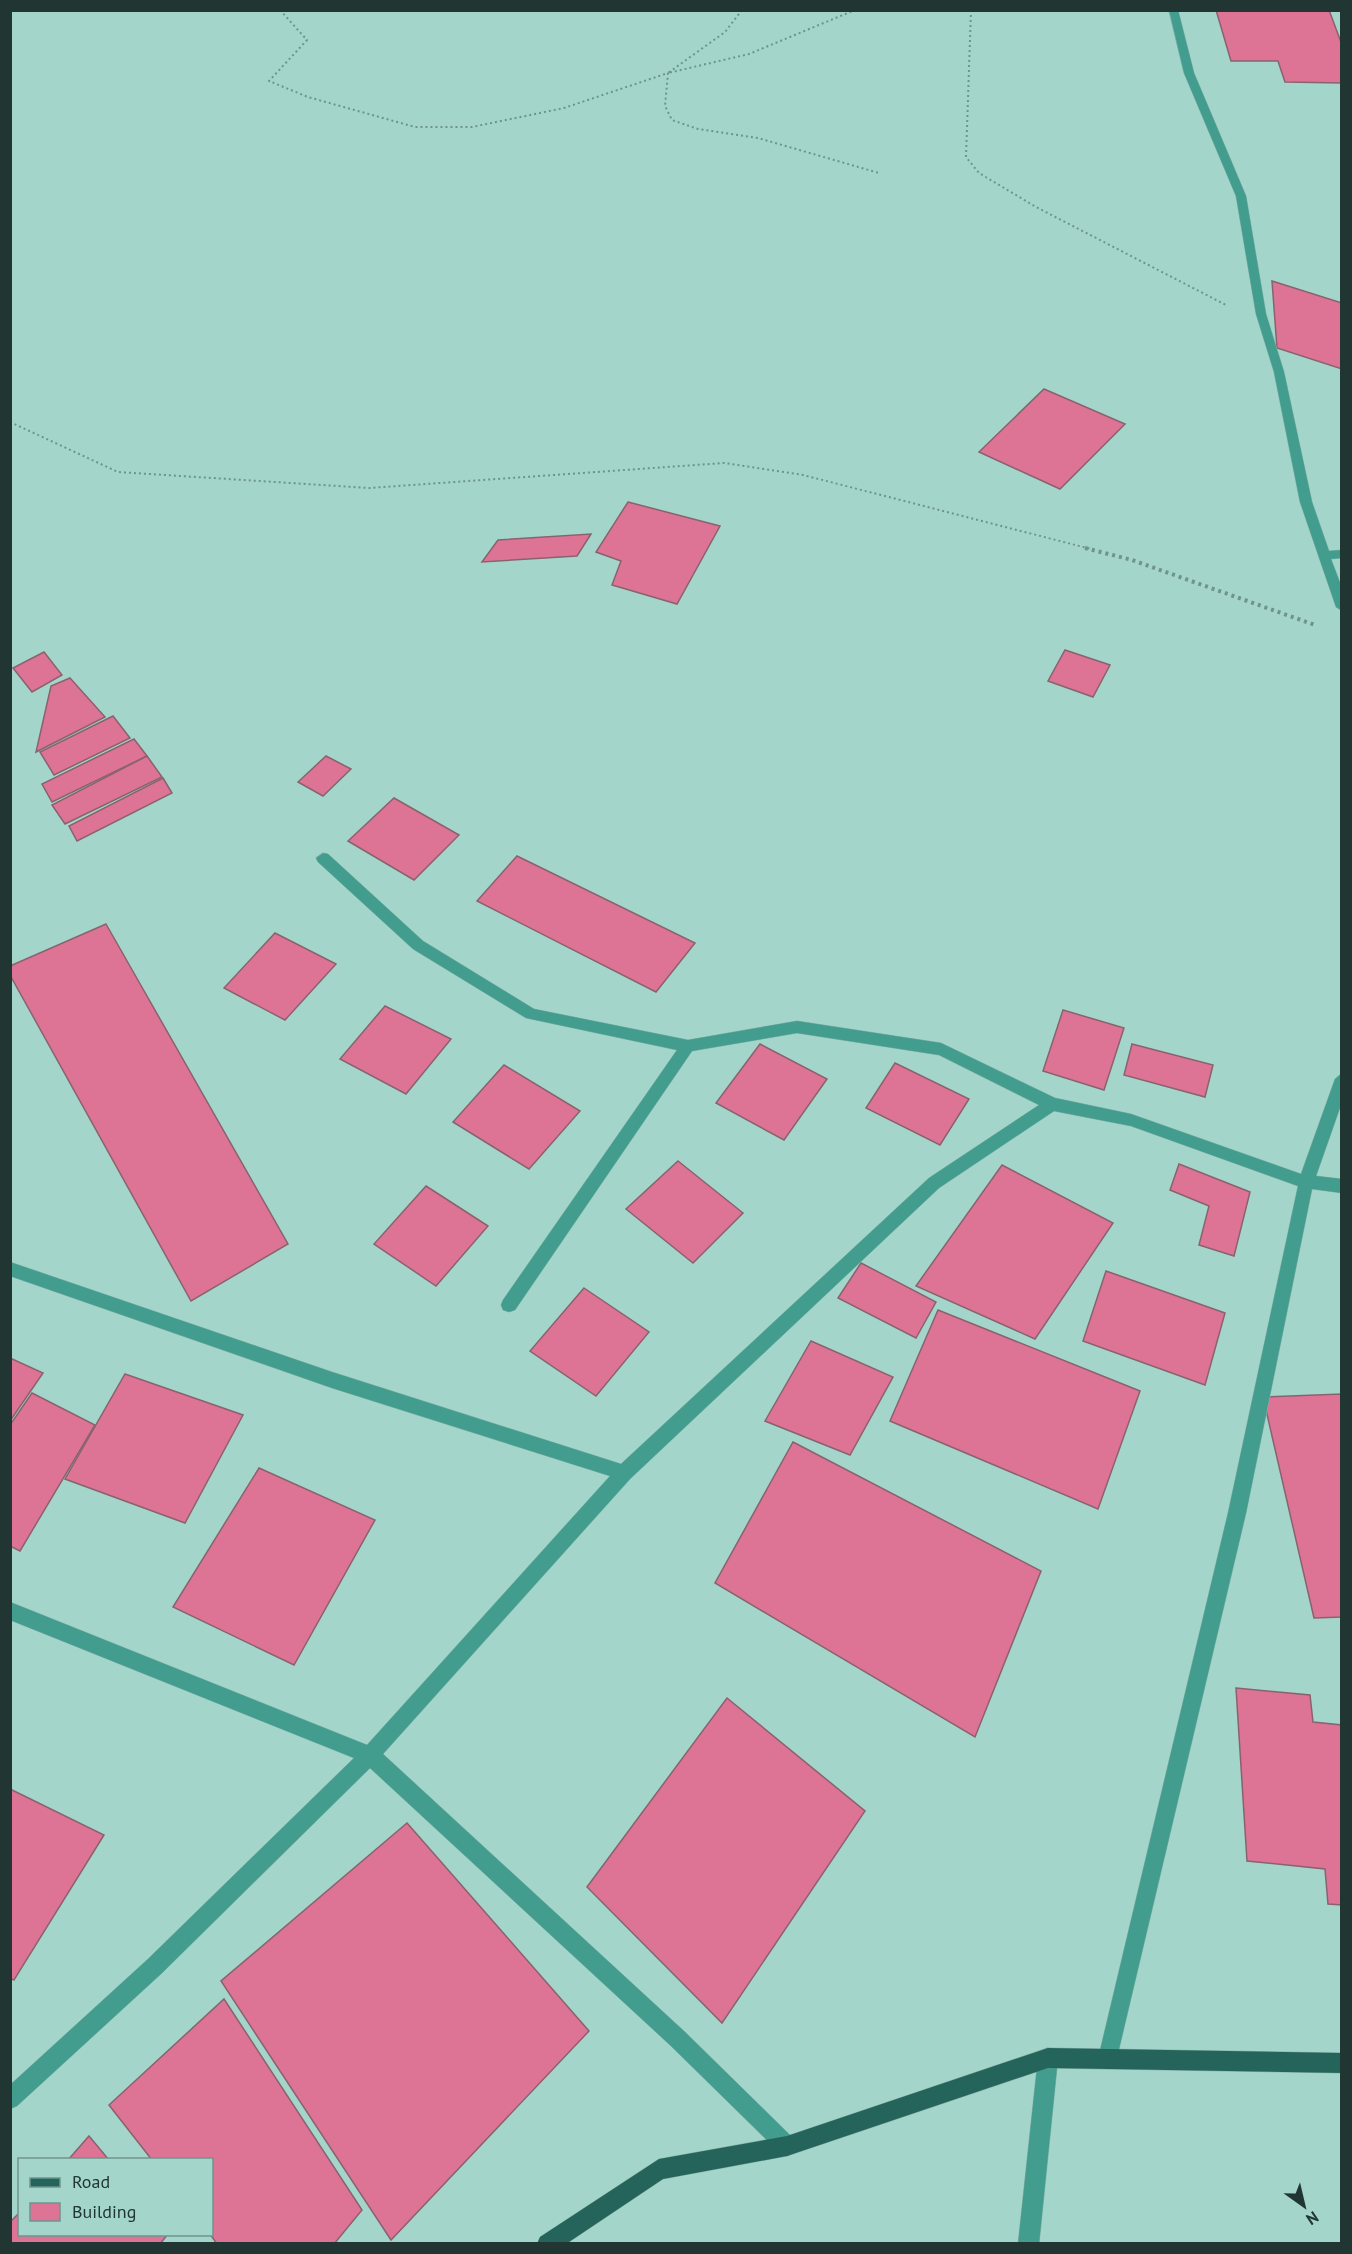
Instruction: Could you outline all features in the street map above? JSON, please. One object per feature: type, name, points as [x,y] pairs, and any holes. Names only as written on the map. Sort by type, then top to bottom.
[{"type":"main road","points":[[547,2244],[659,2169],[787,2146],[1048,2058],[1341,2063]]},
{"type":"street","points":[[1173,10],[1189,72],[1241,196],[1261,314],[1279,372],[1306,502],[1341,607]]},
{"type":"street","points":[[1324,555],[1341,554]]},
{"type":"street","points":[[323,858],[418,945],[531,1014],[688,1046],[796,1027],[941,1049],[1052,1104],[1131,1120],[1306,1182],[1341,1186]]},
{"type":"street","points":[[509,1305],[688,1046]]},
{"type":"street","points":[[1108,2059],[1237,1513],[1306,1182],[1341,1079]]},
{"type":"street","points":[[10,2099],[155,1966],[370,1755],[624,1473],[934,1183],[1052,1104]]},
{"type":"street","points":[[10,1269],[332,1380],[624,1473]]},
{"type":"street","points":[[10,1611],[370,1755],[678,2039],[787,2146]]},
{"type":"street","points":[[1028,2244],[1048,2058]]},
{"type":"path","points":[[280,10],[307,40],[269,81],[308,97],[415,127],[472,127],[525,117],[668,74],[749,54],[855,10]]},
{"type":"path","points":[[742,10],[725,32],[668,74],[665,106],[672,120],[698,129],[758,138],[879,173]]},
{"type":"path","points":[[971,10],[966,157],[979,173],[1036,207],[1224,304],[1261,314]]},
{"type":"path","points":[[10,422],[118,472],[369,488],[724,463],[792,473],[1132,560],[1319,627]]},
{"type":"building","points":[[1216,10],[1329,10],[1342,45],[1342,83],[1285,82],[1278,61],[1231,61]]},
{"type":"building","points":[[1272,281],[1342,303],[1342,369],[1277,348]]},
{"type":"building","points":[[1044,389],[1125,424],[1060,489],[979,452]]},
{"type":"building","points":[[628,502],[720,526],[677,604],[612,585],[621,561],[596,552]]},
{"type":"building","points":[[591,534],[577,556],[482,562],[498,540]]},
{"type":"building","points":[[1065,650],[1110,665],[1093,697],[1048,681]]},
{"type":"building","points":[[44,652],[62,675],[32,692],[13,668]]},
{"type":"building","points":[[70,678],[105,717],[36,752],[51,686]]},
{"type":"building","points":[[113,716],[130,738],[54,775],[40,752]]},
{"type":"building","points":[[134,739],[147,756],[52,802],[42,784]]},
{"type":"building","points":[[147,756],[162,777],[65,824],[52,805]]},
{"type":"building","points":[[326,756],[351,769],[323,796],[298,782]]},
{"type":"building","points":[[163,778],[172,793],[77,841],[69,826]]},
{"type":"building","points":[[394,798],[459,835],[414,880],[348,841]]},
{"type":"building","points":[[517,856],[695,943],[656,992],[477,901]]},
{"type":"building","points":[[106,924],[288,1244],[191,1301],[10,975],[10,966]]},
{"type":"building","points":[[275,933],[336,964],[285,1020],[224,988]]},
{"type":"building","points":[[385,1006],[451,1039],[406,1094],[340,1059]]},
{"type":"building","points":[[1063,1010],[1124,1028],[1104,1090],[1043,1071]]},
{"type":"building","points":[[760,1044],[827,1079],[784,1140],[716,1103]]},
{"type":"building","points":[[1132,1044],[1213,1065],[1205,1097],[1124,1075]]},
{"type":"building","points":[[895,1063],[969,1099],[940,1145],[866,1108]]},
{"type":"building","points":[[504,1065],[580,1111],[529,1169],[453,1122]]},
{"type":"building","points":[[678,1161],[743,1213],[693,1263],[626,1209]]},
{"type":"building","points":[[1179,1164],[1250,1192],[1234,1256],[1199,1245],[1209,1206],[1170,1190]]},
{"type":"building","points":[[1002,1165],[1113,1223],[1035,1339],[916,1286]]},
{"type":"building","points":[[426,1186],[488,1226],[436,1286],[374,1244]]},
{"type":"building","points":[[861,1263],[936,1302],[916,1338],[838,1298]]},
{"type":"building","points":[[1106,1271],[1225,1313],[1205,1385],[1083,1341]]},
{"type":"building","points":[[584,1288],[649,1332],[596,1396],[530,1351]]},
{"type":"building","points":[[938,1310],[1140,1391],[1098,1509],[890,1421]]},
{"type":"building","points":[[811,1341],[893,1377],[850,1455],[765,1421]]},
{"type":"building","points":[[10,1358],[43,1373],[10,1421]]},
{"type":"building","points":[[125,1374],[243,1415],[185,1523],[65,1479]]},
{"type":"building","points":[[32,1393],[95,1425],[20,1551],[10,1546],[10,1425]]},
{"type":"building","points":[[1342,1394],[1342,1617],[1314,1618],[1263,1397]]},
{"type":"building","points":[[793,1442],[1041,1571],[975,1737],[715,1583]]},
{"type":"building","points":[[259,1468],[375,1520],[294,1665],[173,1607]]},
{"type":"building","points":[[1236,1688],[1310,1695],[1313,1722],[1342,1725],[1342,1905],[1328,1904],[1325,1869],[1247,1861]]},
{"type":"building","points":[[727,1698],[865,1811],[722,2023],[587,1887]]},
{"type":"building","points":[[10,1789],[104,1835],[14,1980],[10,1979]]},
{"type":"building","points":[[407,1823],[589,2031],[391,2240],[221,1981]]},
{"type":"building","points":[[224,1999],[362,2210],[334,2244],[217,2244],[211,2236],[213,2158],[150,2158],[109,2105]]},
{"type":"building","points":[[89,2136],[107,2158],[70,2158]]},
{"type":"building","points":[[18,2214],[18,2236],[166,2236],[160,2244],[10,2244],[10,2222]]}]
